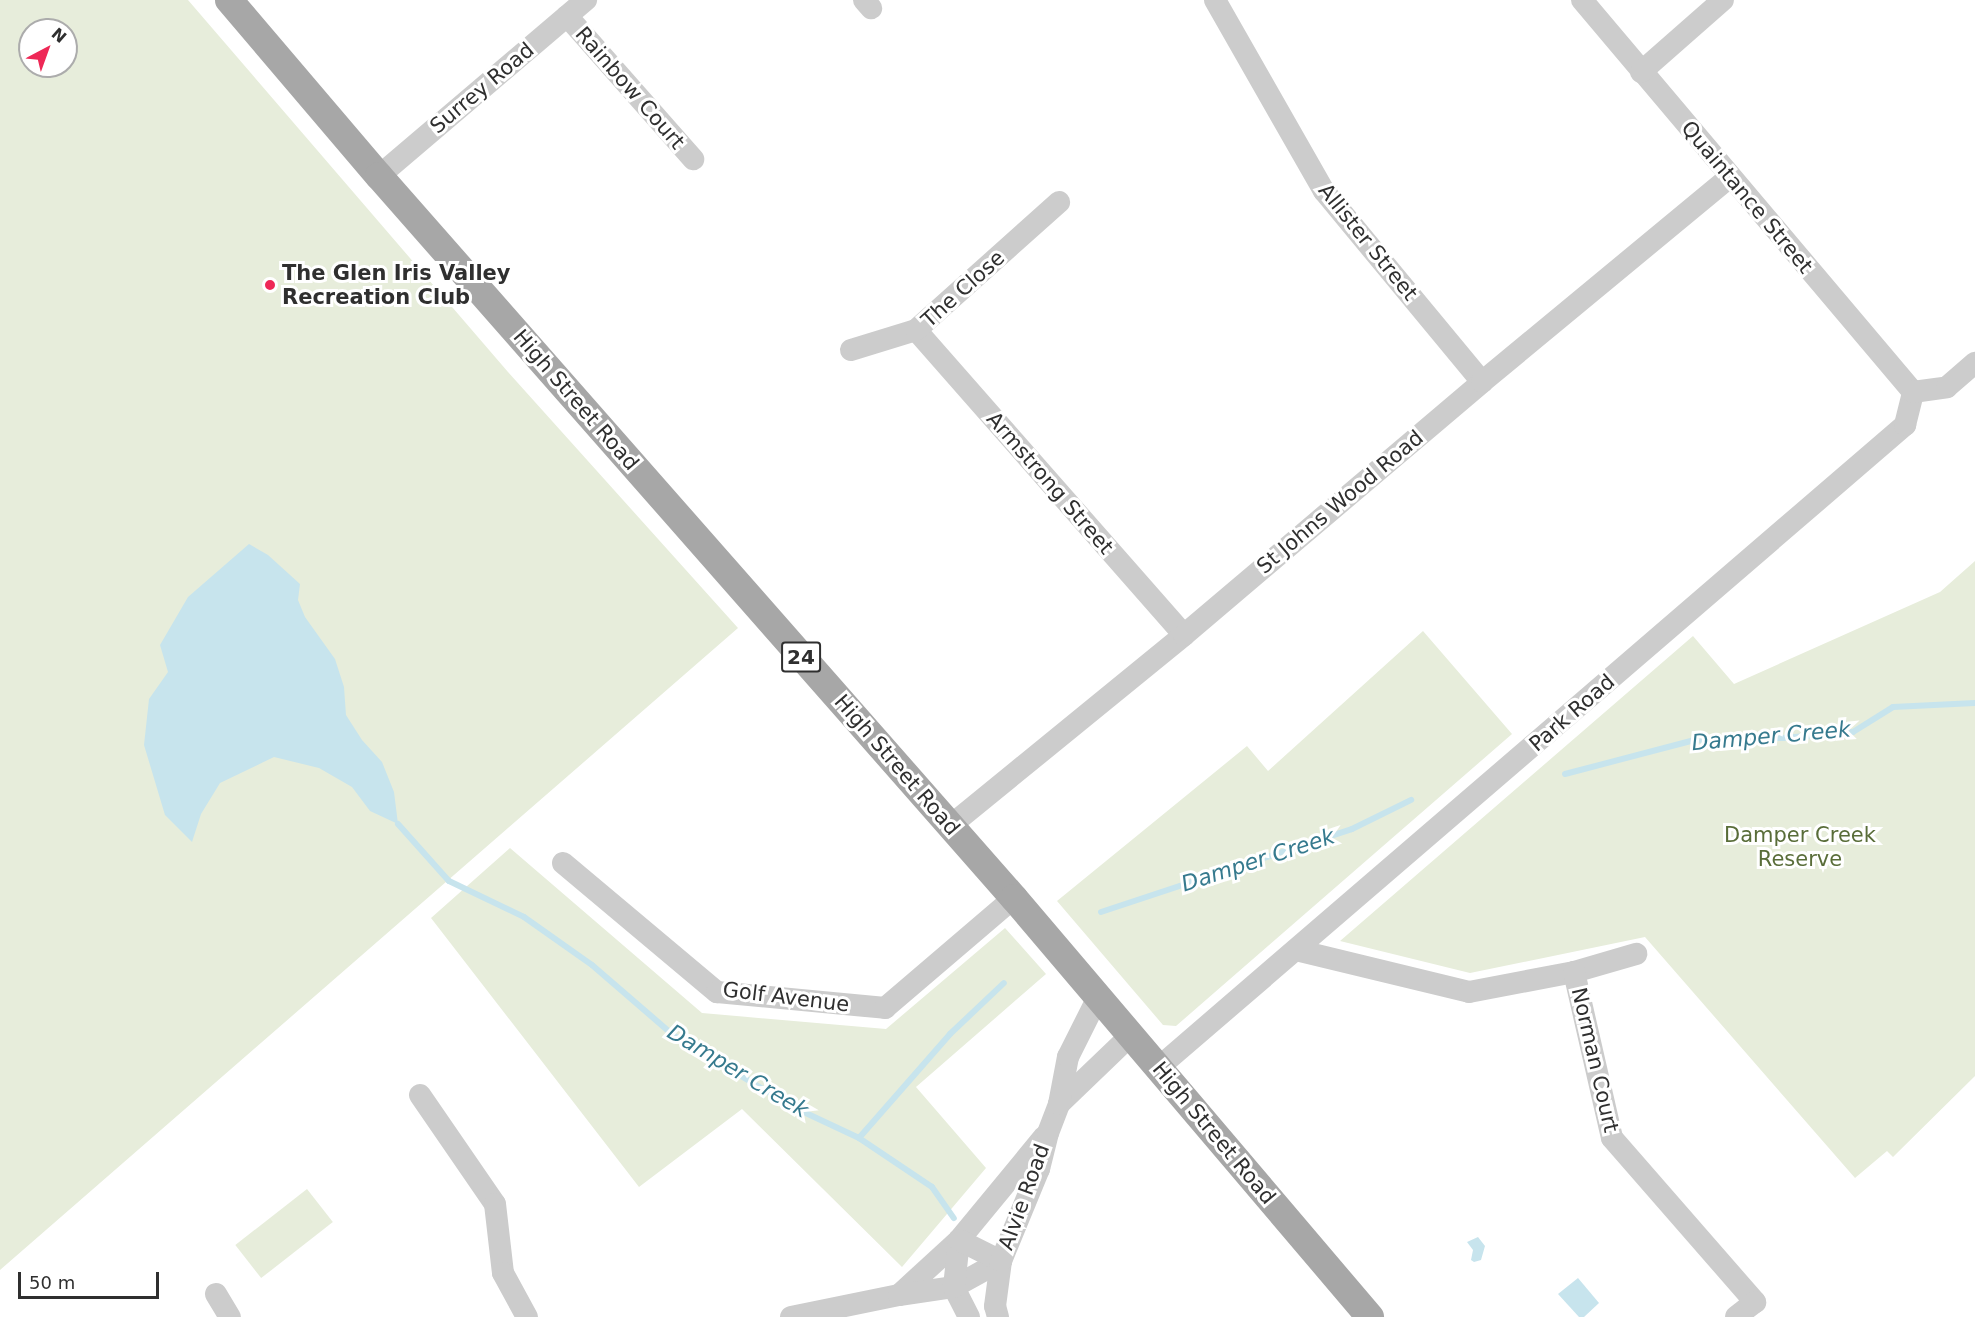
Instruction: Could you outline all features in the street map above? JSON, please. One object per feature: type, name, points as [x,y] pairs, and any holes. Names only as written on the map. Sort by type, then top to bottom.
[{"type":"main road","name":"High Street Road","points":[[229,0],[379,176],[1014,898],[1370,1317]]},
{"type":"street","name":"Surrey Road","points":[[379,176],[585,0]]},
{"type":"street","name":"Allister Street","points":[[1215,0],[1324,191],[1482,382]]},
{"type":"street","name":"Quaintance Street","points":[[1582,0],[1913,392]]},
{"type":"street","points":[[1641,72],[1723,0]]},
{"type":"street","name":"Rainbow Court","points":[[567,16],[693,159]]},
{"type":"street","name":"St Johns Wood Road","points":[[950,826],[1184,635],[1482,382],[1730,177]]},
{"type":"street","name":"The Close","points":[[852,350],[916,330],[1059,202]]},
{"type":"street","name":"Armstrong Street","points":[[916,330],[1184,635]]},
{"type":"street","points":[[1913,392],[1947,387],[1975,363]]},
{"type":"street","name":"Park Road","points":[[1158,1068],[1905,425],[1913,392]]},
{"type":"street","name":"Golf Avenue","points":[[563,863],[717,992],[885,1008],[1014,898]]},
{"type":"street","name":"Norman Court","points":[[1296,950],[1469,992],[1574,972],[1636,954]]},
{"type":"street","name":"Norman Court","points":[[1574,972],[1612,1138],[1755,1302],[1736,1317]]},
{"type":"street","name":"Alvie Road","points":[[791,1317],[899,1295],[954,1287],[1001,1261],[1039,1169],[1048,1133],[1059,1104],[1068,1057],[1098,997]]},
{"type":"street","name":"Alvie Road","points":[[1059,1104],[1130,1036]]},
{"type":"street","points":[[420,1095],[495,1204],[503,1273],[527,1317]]},
{"type":"street","name":"Alvie Road","points":[[899,1295],[959,1240],[1048,1133]]},
{"type":"street","points":[[969,1317],[954,1287],[959,1240],[1001,1261],[995,1306],[998,1317]]},
{"type":"street","points":[[216,1294],[230,1317]]},
{"type":"green space","points":[[0,0],[188,0],[508,372],[738,628],[0,1270]]},
{"type":"green space","name":"Damper Creek Reserve","points":[[1975,561],[1975,1076],[1893,1157],[1887,1151],[1855,1178],[1645,937],[1470,973],[1340,941],[1693,636],[1734,684],[1940,592]]},
{"type":"green space","points":[[1423,631],[1512,734],[1176,1026],[1163,1025],[1057,901],[1247,746],[1268,771]]},
{"type":"green space","points":[[510,848],[702,1013],[886,1029],[1005,928],[1046,974],[916,1087],[986,1168],[902,1267],[742,1109],[639,1187],[431,918]]},
{"type":"green space","points":[[307,1189],[333,1222],[261,1278],[235,1245]]},
{"type":"water","points":[[249,544],[268,555],[300,584],[298,600],[305,617],[335,659],[344,687],[346,715],[362,740],[382,762],[394,792],[398,824],[370,811],[352,787],[319,768],[274,757],[220,783],[201,814],[192,842],[165,815],[144,745],[149,699],[168,672],[160,645],[188,597]]},
{"type":"water","points":[[1478,1237],[1485,1246],[1481,1260],[1474,1262],[1471,1260],[1473,1250],[1467,1242]]},
{"type":"water","points":[[1578,1278],[1599,1303],[1584,1317],[1579,1317],[1558,1294]]},
{"type":"waterway","name":"Damper Creek","points":[[1565,774],[1695,740],[1783,738],[1853,732],[1893,707],[1975,703]]},
{"type":"waterway","name":"Damper Creek","points":[[1101,912],[1352,829],[1411,800]]},
{"type":"waterway","name":"Damper Creek","points":[[398,824],[449,881],[524,917],[592,965],[673,1035],[793,1107],[859,1138],[950,1034],[1004,983]]},
{"type":"waterway","points":[[859,1138],[932,1187],[954,1218]]},
{"type":"place","name":"The Glen Iris Valley Recreation Club","points":[[270,285]]}]
